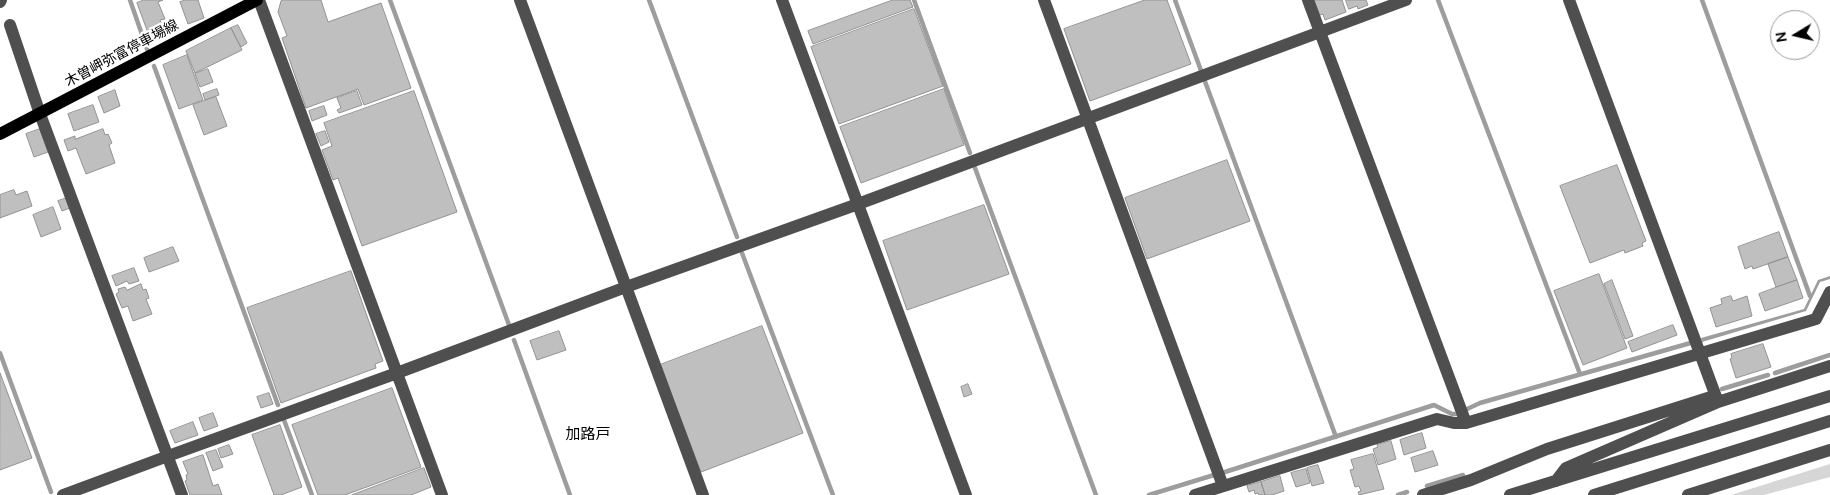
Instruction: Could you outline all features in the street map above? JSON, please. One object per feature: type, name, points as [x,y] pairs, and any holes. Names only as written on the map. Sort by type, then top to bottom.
[{"type":"main road","name":"木曽岬弥富停車場線","points":[[0,134],[258,0]]},
{"type":"street","points":[[258,0],[442,495]]},
{"type":"street","points":[[520,0],[703,495]]},
{"type":"street","points":[[782,0],[966,495]]},
{"type":"street","points":[[1044,0],[1223,486]]},
{"type":"street","points":[[1308,0],[1466,423]]},
{"type":"street","points":[[63,495],[626,287],[858,204],[1406,0]]},
{"type":"street","points":[[1569,0],[1717,398]]},
{"type":"street","points":[[10,25],[40,114],[182,495]]},
{"type":"street","points":[[1195,495],[1437,419],[1454,423],[1466,423],[1697,346],[1816,319],[1830,292]]},
{"type":"street","points":[[1423,495],[1472,480],[1546,449],[1830,366]]},
{"type":"street","points":[[1510,495],[1830,396]]},
{"type":"street","points":[[1556,481],[1566,468],[1717,398]]},
{"type":"street","points":[[1594,495],[1830,421]]},
{"type":"street","points":[[1688,495],[1830,450]]},
{"type":"shaded area","points":[[1830,276],[1830,279],[1820,282],[1806,311],[1702,342],[1701,338],[1804,309],[1818,280]]},
{"type":"shaded area","points":[[1830,464],[1830,477],[1764,495],[1731,495]]},
{"type":"building","points":[[144,0],[163,0],[158,2],[165,19],[160,20],[166,35],[151,41],[137,3]]},
{"type":"building","points":[[198,0],[204,18],[188,24],[180,2]]},
{"type":"building","points":[[321,0],[328,22],[381,3],[411,88],[364,105],[358,89],[306,108],[282,38],[287,36],[278,12],[281,1]]},
{"type":"building","points":[[893,0],[910,0],[913,7],[813,44],[808,31]]},
{"type":"building","points":[[1145,0],[1167,0],[1191,64],[1090,101],[1064,29]]},
{"type":"building","points":[[1314,0],[1342,0],[1346,12],[1325,20],[1323,14],[1320,15]]},
{"type":"building","points":[[1346,0],[1366,0],[1368,5],[1358,9],[1357,6],[1349,9]]},
{"type":"building","points":[[914,9],[943,86],[839,124],[811,47]]},
{"type":"building","points":[[238,25],[247,43],[241,47],[231,28]]},
{"type":"building","points":[[231,28],[242,50],[195,73],[186,51]]},
{"type":"building","points":[[187,55],[203,100],[179,109],[163,65]]},
{"type":"building","points":[[208,69],[213,82],[200,87],[195,74]]},
{"type":"building","points":[[217,89],[219,95],[205,100],[203,94]]},
{"type":"building","points":[[944,89],[964,145],[861,183],[840,127]]},
{"type":"building","points":[[115,90],[120,106],[104,113],[98,97]]},
{"type":"building","points":[[357,91],[362,105],[339,113],[337,110],[341,108],[337,98]]},
{"type":"building","points":[[414,91],[457,212],[362,246],[338,178],[333,180],[322,150],[332,146],[324,123]]},
{"type":"building","points":[[216,97],[227,126],[204,135],[193,105]]},
{"type":"building","points":[[93,105],[99,122],[74,131],[68,114]]},
{"type":"building","points":[[324,106],[327,115],[312,121],[309,111]]},
{"type":"building","points":[[40,129],[48,152],[34,157],[26,134]]},
{"type":"building","points":[[103,129],[105,135],[108,134],[112,143],[109,145],[115,163],[86,174],[76,148],[68,151],[64,140],[75,136],[75,139]]},
{"type":"building","points":[[325,131],[329,142],[321,146],[316,134]]},
{"type":"building","points":[[1227,160],[1250,221],[1147,259],[1125,198]]},
{"type":"building","points":[[1617,165],[1646,241],[1642,243],[1643,246],[1625,253],[1624,250],[1590,263],[1560,186]]},
{"type":"building","points":[[14,190],[16,195],[27,191],[32,206],[0,218],[0,195]]},
{"type":"building","points":[[67,198],[70,208],[62,211],[58,201]]},
{"type":"building","points":[[984,205],[1009,274],[907,310],[883,241]]},
{"type":"building","points":[[53,207],[61,229],[41,237],[33,215]]},
{"type":"building","points":[[1779,232],[1788,257],[1753,269],[1752,266],[1745,269],[1738,247]]},
{"type":"building","points":[[173,247],[179,261],[149,272],[144,258]]},
{"type":"building","points":[[1788,257],[1797,280],[1776,287],[1768,264]]},
{"type":"building","points":[[134,268],[139,281],[129,284],[127,281],[116,286],[112,276]]},
{"type":"building","points":[[351,271],[383,361],[375,364],[376,368],[281,403],[247,308]]},
{"type":"building","points":[[1599,274],[1627,348],[1583,365],[1554,291]]},
{"type":"building","points":[[1612,280],[1633,336],[1625,339],[1604,284]]},
{"type":"building","points":[[1797,280],[1803,298],[1765,311],[1759,294]]},
{"type":"building","points":[[141,284],[143,290],[146,289],[149,298],[146,299],[152,314],[133,321],[128,306],[122,308],[116,294],[119,292],[118,289],[125,287],[127,290]]},
{"type":"building","points":[[1731,296],[1733,301],[1747,296],[1752,316],[1716,327],[1710,308],[1722,304],[1721,299]]},
{"type":"building","points":[[1673,325],[1677,335],[1632,352],[1628,342]]},
{"type":"building","points":[[762,326],[803,433],[701,472],[660,365]]},
{"type":"building","points":[[559,331],[566,350],[537,360],[530,341]]},
{"type":"building","points":[[1763,344],[1771,367],[1736,378],[1730,359],[1732,358],[1731,354]]},
{"type":"building","points":[[0,373],[32,458],[0,470]]},
{"type":"building","points":[[968,384],[972,394],[964,397],[961,387]]},
{"type":"building","points":[[392,388],[421,467],[345,495],[318,495],[292,425]]},
{"type":"building","points":[[269,393],[273,404],[261,408],[257,397]]},
{"type":"building","points":[[213,413],[218,426],[204,431],[199,418]]},
{"type":"building","points":[[193,422],[198,435],[175,443],[170,431]]},
{"type":"building","points":[[280,425],[302,487],[281,495],[274,495],[252,435]]},
{"type":"building","points":[[1422,433],[1426,448],[1404,455],[1400,440]]},
{"type":"building","points":[[1391,441],[1396,459],[1378,465],[1373,449],[1378,447],[1377,445]]},
{"type":"building","points":[[229,445],[233,454],[221,458],[218,449]]},
{"type":"building","points":[[216,450],[223,467],[213,471],[206,453]]},
{"type":"building","points":[[1433,451],[1438,465],[1415,472],[1411,458]]},
{"type":"building","points":[[1373,454],[1384,489],[1359,495],[1358,492],[1361,491],[1359,486],[1355,487],[1350,470],[1354,469],[1351,460]]},
{"type":"building","points":[[203,455],[213,486],[218,484],[222,495],[190,495],[185,481],[188,474],[183,462]]},
{"type":"building","points":[[1318,465],[1324,483],[1312,486],[1307,468]]},
{"type":"building","points":[[424,468],[431,487],[411,495],[352,495]]},
{"type":"building","points":[[1306,469],[1310,483],[1296,487],[1291,473]]},
{"type":"building","points":[[1280,476],[1284,491],[1265,495],[1261,482]]},
{"type":"building","points":[[1261,482],[1265,495],[1255,494],[1254,490],[1249,492],[1247,486]]},
{"type":"waterway","points":[[130,0],[147,49]]},
{"type":"waterway","points":[[390,0],[509,325]]},
{"type":"waterway","points":[[649,0],[737,237]]},
{"type":"waterway","points":[[914,0],[970,153]]},
{"type":"waterway","points":[[1175,0],[1336,437]]},
{"type":"waterway","points":[[1438,0],[1580,374]]},
{"type":"waterway","points":[[1702,0],[1810,296]]},
{"type":"waterway","points":[[154,66],[278,405]]},
{"type":"waterway","points":[[975,168],[1096,495]]},
{"type":"waterway","points":[[742,253],[833,495]]},
{"type":"waterway","points":[[514,340],[570,495]]},
{"type":"waterway","points":[[1465,410],[1480,403],[1694,342]]},
{"type":"waterway","points":[[0,353],[51,492]]},
{"type":"waterway","points":[[1775,373],[1830,355]]},
{"type":"waterway","points":[[1722,389],[1768,375]]},
{"type":"waterway","points":[[1225,472],[1434,405],[1452,414],[1458,414]]},
{"type":"waterway","points":[[284,420],[312,495]]},
{"type":"waterway","points":[[1149,495],[1214,475]]},
{"type":"waterway","points":[[1427,486],[1463,475]]},
{"type":"waterway","points":[[1398,495],[1407,492]]},
{"type":"district","name":"加路戸","points":[[588,435]]}]
